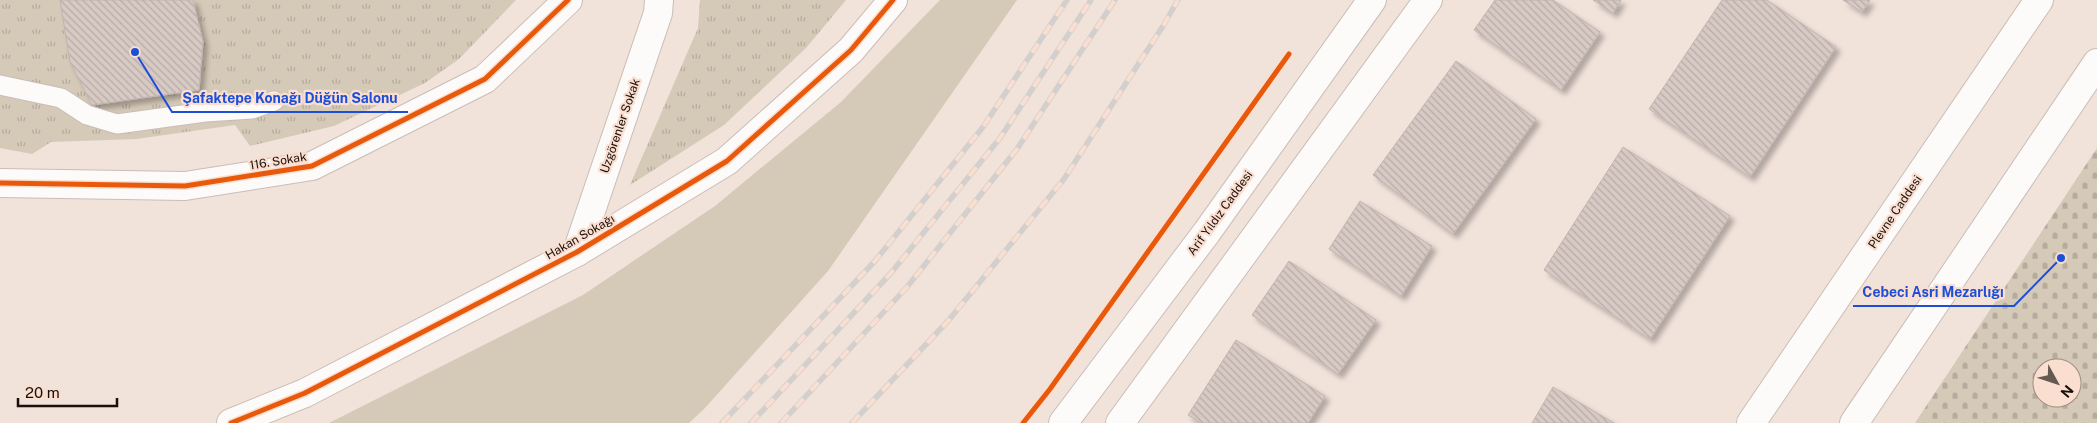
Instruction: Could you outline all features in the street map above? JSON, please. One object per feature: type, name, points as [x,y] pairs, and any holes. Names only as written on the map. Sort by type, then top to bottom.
[{"type":"main road","name":"116. Sokak","points":[[0,183],[184,186],[312,166],[485,79],[568,0]]},
{"type":"main road","name":"Uzgörenler Sokak","points":[[577,252],[658,14],[660,0]]},
{"type":"main road","name":"Hakan Sokağı","points":[[230,423],[305,393],[577,252],[727,161],[851,50],[893,0]]},
{"type":"main road","name":"Arif Yıldız Caddesi","points":[[1063,423],[1207,232],[1372,0]]},
{"type":"main road","points":[[1120,423],[1428,0]]},
{"type":"main road","name":"Plevne Caddesi","points":[[1751,423],[2039,0]]},
{"type":"main road","points":[[1854,423],[2097,63]]},
{"type":"lane","points":[[0,85],[61,98],[87,115],[117,124],[205,112],[252,109],[274,101]]},
{"type":"green space","points":[[0,0],[516,0],[459,59],[425,83],[334,126],[250,146],[235,125],[136,139],[51,142],[32,154],[0,148]]},
{"type":"green space","points":[[700,0],[846,0],[806,48],[724,125],[630,185],[698,28]]},
{"type":"green space","points":[[940,0],[1017,0],[828,271],[704,409],[689,423],[329,423],[583,295],[715,206],[841,102]]},
{"type":"green space","points":[[2097,148],[2097,423],[1915,423]]},
{"type":"building","points":[[60,0],[193,0],[203,42],[199,90],[92,105],[70,62]]},
{"type":"building","points":[[1495,0],[1553,0],[1600,32],[1561,90],[1474,30]]},
{"type":"building","points":[[1593,0],[1621,0],[1613,13]]},
{"type":"building","points":[[1722,0],[1767,0],[1836,47],[1750,177],[1649,109]]},
{"type":"building","points":[[1843,0],[1870,0],[1862,12]]},
{"type":"building","points":[[1456,61],[1536,119],[1453,234],[1373,175]]},
{"type":"building","points":[[1623,147],[1730,216],[1650,339],[1544,270]]},
{"type":"building","points":[[1360,201],[1432,246],[1401,296],[1329,249]]},
{"type":"building","points":[[1289,261],[1376,320],[1338,374],[1252,315]]},
{"type":"building","points":[[1236,340],[1325,396],[1308,423],[1201,423],[1188,415]]},
{"type":"building","points":[[1553,387],[1614,423],[1532,423]]},
{"type":"railway","points":[[722,423],[875,261],[983,127],[1067,0]]},
{"type":"railway","points":[[751,423],[891,273],[1000,138],[1091,0]]},
{"type":"railway","points":[[781,423],[907,287],[1017,149],[1115,0]]},
{"type":"railway","points":[[852,423],[948,321],[1064,179],[1178,0]]},
{"type":"cycle path","points":[[0,183],[185,186],[312,166],[485,79],[568,0]]},
{"type":"cycle path","points":[[231,423],[305,393],[577,252],[727,161],[851,50],[893,0]]},
{"type":"cycle path","points":[[1023,423],[1050,389],[1289,54]]},
{"type":"place","name":"Şafaktepe Konağı Düğün Salonu","points":[[135,52]]},
{"type":"place","name":"Cebeci Asri Mezarlığı","points":[[2061,258]]}]
